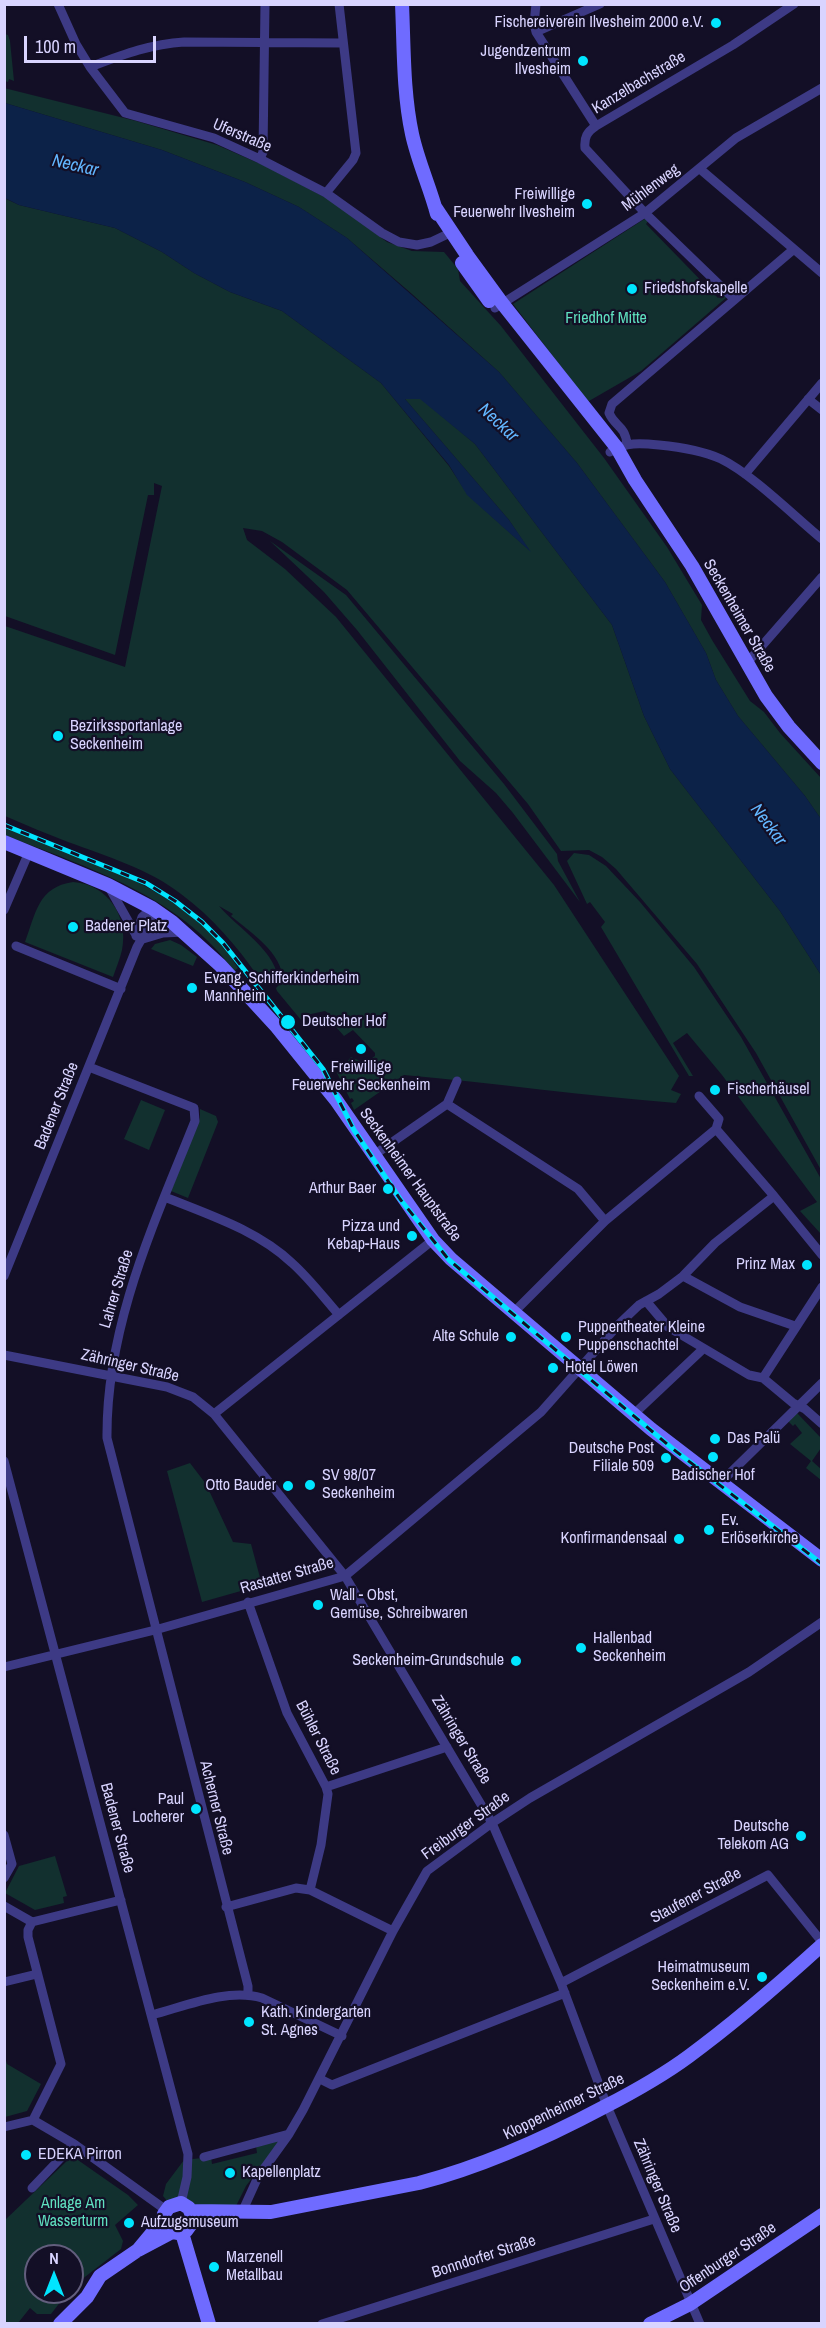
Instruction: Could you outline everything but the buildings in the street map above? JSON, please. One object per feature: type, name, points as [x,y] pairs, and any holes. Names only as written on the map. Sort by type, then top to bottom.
[{"type":"main road","name":"Seckenheimer Straße","points":[[402,4],[405,72],[411,131],[420,166],[435,207],[468,272],[499,305],[618,448],[622,468],[635,480],[692,566],[766,696],[789,727],[822,763]]},
{"type":"main road","name":"Seckenheimer Hauptstraße","points":[[4,842],[108,885],[152,908],[184,932],[240,985],[290,1042],[336,1100],[434,1240],[451,1259],[634,1414],[822,1560]]},
{"type":"main road","name":"Kloppenheimer Straße","points":[[66,2322],[87,2297],[100,2276],[184,2221],[243,2210],[271,2212],[442,2177],[517,2151],[607,2106],[649,2083],[689,2056],[775,1987],[822,1944]]},
{"type":"main road","name":"Kloppenheimer Straße","points":[[138,2250],[173,2204],[184,2221]]},
{"type":"main road","points":[[165,2215],[168,2229],[184,2221],[209,2324]]},
{"type":"main road","name":"Offenburger Straße","points":[[650,2324],[690,2304],[822,2215]]},
{"type":"street","name":"Uferstraße","points":[[58,4],[76,44],[90,67],[125,112],[214,138],[260,159],[326,193],[382,233],[399,242],[417,245],[449,233]]},
{"type":"street","points":[[260,159],[263,152],[265,4]]},
{"type":"street","points":[[326,193],[356,153],[339,4]]},
{"type":"street","points":[[536,4],[534,24],[536,32],[596,126]]},
{"type":"street","points":[[536,32],[600,4]]},
{"type":"street","name":"Kanzelbachstraße","points":[[645,213],[585,148],[584,138],[596,126],[733,45],[794,4]]},
{"type":"street","points":[[90,67],[149,46],[165,43],[343,43]]},
{"type":"street","name":"Mühlenweg","points":[[499,305],[645,213],[736,138],[822,88]]},
{"type":"street","points":[[700,168],[822,273]]},
{"type":"street","points":[[645,213],[734,299]]},
{"type":"street","points":[[618,448],[626,435],[622,427],[610,418],[612,404],[794,249]]},
{"type":"street","points":[[745,474],[822,383]]},
{"type":"street","points":[[808,399],[822,410]]},
{"type":"street","points":[[618,448],[668,446],[722,459],[745,474],[822,539]]},
{"type":"street","points":[[746,664],[822,577]]},
{"type":"street","points":[[4,910],[28,852]]},
{"type":"street","points":[[108,885],[138,940],[163,933],[184,932]]},
{"type":"street","name":"Badener Straße","points":[[4,1276],[121,989],[138,940],[142,917],[152,908]]},
{"type":"street","points":[[16,946],[121,989]]},
{"type":"street","name":"Lahrer Straße","points":[[89,1067],[194,1108],[195,1122],[165,1197],[120,1325],[107,1403],[107,1438],[155,1630]]},
{"type":"street","points":[[374,1155],[447,1104],[458,1081]]},
{"type":"street","points":[[513,1312],[604,1221],[716,1129],[719,1119],[699,1096]]},
{"type":"street","points":[[447,1104],[578,1189],[604,1221]]},
{"type":"street","points":[[716,1129],[822,1255]]},
{"type":"street","name":"Rastatter Straße","points":[[4,1667],[155,1630],[345,1576],[541,1412],[619,1324],[683,1276],[715,1243],[774,1196]]},
{"type":"street","points":[[165,1197],[235,1226],[272,1247],[292,1263],[339,1315]]},
{"type":"street","points":[[214,1414],[434,1240]]},
{"type":"street","points":[[683,1276],[740,1307],[795,1326]]},
{"type":"street","points":[[763,1378],[822,1287]]},
{"type":"street","points":[[646,1302],[668,1327],[749,1375],[763,1378],[822,1424]]},
{"type":"street","points":[[634,1414],[703,1349]]},
{"type":"street","name":"Zähringer Straße","points":[[4,1355],[110,1375],[176,1390],[194,1397],[214,1414],[345,1576],[492,1823],[561,1983],[607,2106],[700,2324]]},
{"type":"street","points":[[721,1482],[822,1383]]},
{"type":"street","name":"Badener Straße","points":[[4,1461],[188,2154],[184,2221]]},
{"type":"street","name":"Bühler Straße","points":[[248,1602],[287,1713],[326,1786],[328,1794],[321,1845],[310,1890]]},
{"type":"street","name":"Freiburger Straße","points":[[243,2210],[258,2177],[289,2134],[320,2079],[393,1931],[427,1871],[530,1798],[749,1672],[819,1624]]},
{"type":"street","name":"Acherner Straße","points":[[155,1630],[248,1986],[248,1994]]},
{"type":"street","points":[[326,1786],[447,1747]]},
{"type":"street","points":[[4,1834],[12,1864],[4,1878]]},
{"type":"street","name":"Staufener Straße","points":[[561,1983],[768,1875],[822,1944]]},
{"type":"street","points":[[226,1906],[296,1888],[310,1890],[393,1931]]},
{"type":"street","points":[[4,1906],[32,1922],[121,1900]]},
{"type":"street","points":[[32,1922],[28,1938],[61,2064],[33,2120]]},
{"type":"street","points":[[4,1982],[37,1974]]},
{"type":"street","points":[[320,2079],[332,2085],[565,1993]]},
{"type":"street","points":[[152,2015],[230,1995],[248,1994],[262,1998],[342,2036]]},
{"type":"street","points":[[4,2127],[33,2120],[74,2144],[165,2215]]},
{"type":"street","points":[[204,2157],[289,2134]]},
{"type":"street","points":[[32,2188],[74,2144]]},
{"type":"street","name":"Bonndorfer Straße","points":[[322,2324],[654,2218]]},
{"type":"green space","points":[[5,34],[8,35],[10,41],[14,81],[9,79],[8,82],[5,81]]},
{"type":"green space","points":[[4,88],[136,121],[217,145],[265,166],[332,201],[387,242],[412,251],[444,252],[458,269],[460,281],[501,326],[604,458],[667,547],[702,605],[701,620],[750,701],[764,712],[821,778],[821,819],[805,796],[738,716],[716,680],[706,653],[665,582],[577,463],[499,372],[412,294],[347,238],[299,207],[245,182],[162,150],[5,103]]},
{"type":"green space","points":[[4,198],[19,205],[115,228],[162,252],[194,273],[230,292],[282,311],[381,383],[449,466],[468,495],[529,550],[509,520],[405,399],[420,398],[475,444],[612,625],[644,716],[670,769],[780,911],[821,975],[821,1170],[756,1053],[697,964],[616,869],[589,850],[561,851],[528,804],[347,590],[282,542],[262,531],[243,528],[247,540],[285,569],[336,617],[554,885],[679,1076],[671,1090],[681,1094],[676,1103],[404,1075],[354,1110],[351,1103],[354,1101],[350,1099],[337,1073],[351,1057],[365,1063],[375,1056],[375,1053],[353,1030],[344,1036],[336,1027],[339,1021],[325,1011],[311,1014],[301,1020],[277,991],[276,988],[283,981],[278,961],[256,936],[231,916],[233,914],[219,906],[265,951],[272,961],[277,982],[269,971],[259,978],[214,922],[169,885],[127,864],[5,816],[5,626],[125,667],[162,486],[154,483],[154,495],[148,495],[115,655],[5,616]]},
{"type":"green space","name":"Friedhof Mitte","points":[[646,218],[649,220],[646,224],[718,298],[723,293],[727,297],[641,371],[589,401],[513,304]]},
{"type":"green space","points":[[270,541],[346,595],[504,784],[557,854],[558,861],[580,902],[513,813],[496,793],[460,761],[357,630],[324,592]]},
{"type":"green space","points":[[4,827],[101,865],[165,898],[193,918],[218,941],[238,968],[234,971],[212,945],[187,922],[159,903],[99,872],[5,835]]},
{"type":"green space","points":[[574,853],[589,855],[606,866],[640,902],[694,967],[741,1037],[821,1179],[821,1234],[800,1211],[817,1202],[722,1075],[687,1033],[673,1043],[693,1076],[689,1076],[601,927],[605,922],[590,902],[587,904],[567,861]]},
{"type":"green space","name":"Badener Platz","points":[[73,882],[85,884],[105,895],[119,914],[123,937],[121,953],[113,977],[25,942],[36,912],[45,896],[52,889]]},
{"type":"green space","points":[[170,940],[197,957],[193,966],[151,949],[155,944]]},
{"type":"green space","points":[[141,1100],[165,1110],[149,1150],[124,1139]]},
{"type":"green space","points":[[200,1109],[216,1116],[218,1122],[188,1198],[171,1191],[200,1118]]},
{"type":"green space","points":[[797,1413],[821,1438],[821,1448],[812,1461],[821,1469],[821,1480],[806,1468],[811,1461],[790,1444],[802,1433],[795,1424],[793,1426],[788,1421]]},
{"type":"green space","points":[[190,1463],[206,1484],[233,1542],[251,1544],[262,1585],[202,1602],[167,1471]]},
{"type":"green space","points":[[55,1856],[67,1896],[63,1897],[64,1903],[35,1910],[5,1893],[19,1866]]},
{"type":"green space","points":[[4,2054],[7,2064],[41,2084],[27,2111],[5,2117]]},
{"type":"green space","points":[[281,2140],[246,2186],[236,2206],[222,2207],[168,2202],[163,2196],[166,2184],[184,2160],[211,2157],[212,2164],[257,2153],[256,2146]]},
{"type":"green space","name":"Anlage Am Wasserturm","points":[[75,2158],[128,2195],[138,2205],[115,2225],[123,2241],[121,2249],[84,2278],[84,2244],[24,2244],[24,2304],[59,2304],[51,2314],[37,2314],[30,2308],[18,2323],[5,2323],[5,2220],[69,2159]]},
{"type":"water","name":"Neckar","points":[[5,103],[162,150],[245,182],[299,207],[347,238],[499,372],[577,463],[665,582],[706,653],[716,680],[738,716],[805,796],[821,819],[821,975],[780,911],[670,769],[644,716],[612,625],[475,444],[420,399],[405,399],[509,520],[531,552],[467,495],[449,465],[381,383],[282,311],[230,292],[194,273],[162,252],[115,228],[19,205],[5,198]]},
{"type":"railway","points":[[4,825],[146,883],[175,901],[202,922],[223,943],[323,1069],[354,1130],[400,1199],[449,1260],[673,1449],[822,1564]]},
{"type":"place","name":"Fischereiverein Ilvesheim 2000 e.V.","points":[[716,23]]},
{"type":"place","name":"Jugendzentrum Ilvesheim","points":[[583,61]]},
{"type":"place","name":"Freiwillige Feuerwehr Ilvesheim","points":[[587,204]]},
{"type":"place","name":"Friedshofskapelle","points":[[632,289]]},
{"type":"place","name":"Bezirkssportanlage Seckenheim","points":[[58,736]]},
{"type":"place","name":"Badener Platz","points":[[73,927]]},
{"type":"place","name":"Evang. Schifferkinderheim Mannheim","points":[[192,988]]},
{"type":"place","name":"Deutscher Hof","points":[[288,1022]]},
{"type":"place","name":"Freiwillige Feuerwehr Seckenheim","points":[[361,1049]]},
{"type":"place","name":"Fischerhäusel","points":[[715,1090]]},
{"type":"place","name":"Arthur Baer","points":[[388,1189]]},
{"type":"place","name":"Pizza und Kebap-Haus","points":[[412,1236]]},
{"type":"place","name":"Prinz Max","points":[[807,1265]]},
{"type":"place","name":"Alte Schule","points":[[511,1337]]},
{"type":"place","name":"Puppentheater Kleine Puppenschachtel","points":[[566,1337]]},
{"type":"place","name":"Hotel Löwen","points":[[553,1368]]},
{"type":"place","name":"Das Palü","points":[[715,1439]]},
{"type":"place","name":"Badischer Hof","points":[[713,1457]]},
{"type":"place","name":"Deutsche Post Filiale 509","points":[[666,1458]]},
{"type":"place","name":"SV 98/07 Seckenheim","points":[[310,1485]]},
{"type":"place","name":"Otto Bauder","points":[[288,1486]]},
{"type":"place","name":"Ev. Erlöserkirche","points":[[709,1530]]},
{"type":"place","name":"Konfirmandensaal","points":[[679,1539]]},
{"type":"place","name":"Wall - Obst, Gemüse, Schreibwaren","points":[[318,1605]]},
{"type":"place","name":"Hallenbad Seckenheim","points":[[581,1648]]},
{"type":"place","name":"Seckenheim-Grundschule","points":[[516,1661]]},
{"type":"place","name":"Paul Locherer","points":[[196,1809]]},
{"type":"place","name":"Deutsche Telekom AG","points":[[801,1836]]},
{"type":"place","name":"Heimatmuseum Seckenheim e.V.","points":[[762,1977]]},
{"type":"place","name":"Kath. Kindergarten St. Agnes","points":[[249,2022]]},
{"type":"place","name":"EDEKA Pirron","points":[[26,2155]]},
{"type":"place","name":"Kapellenplatz","points":[[230,2173]]},
{"type":"place","name":"Aufzugsmuseum","points":[[129,2223]]},
{"type":"place","name":"Marzenell Metallbau","points":[[214,2267]]}]
